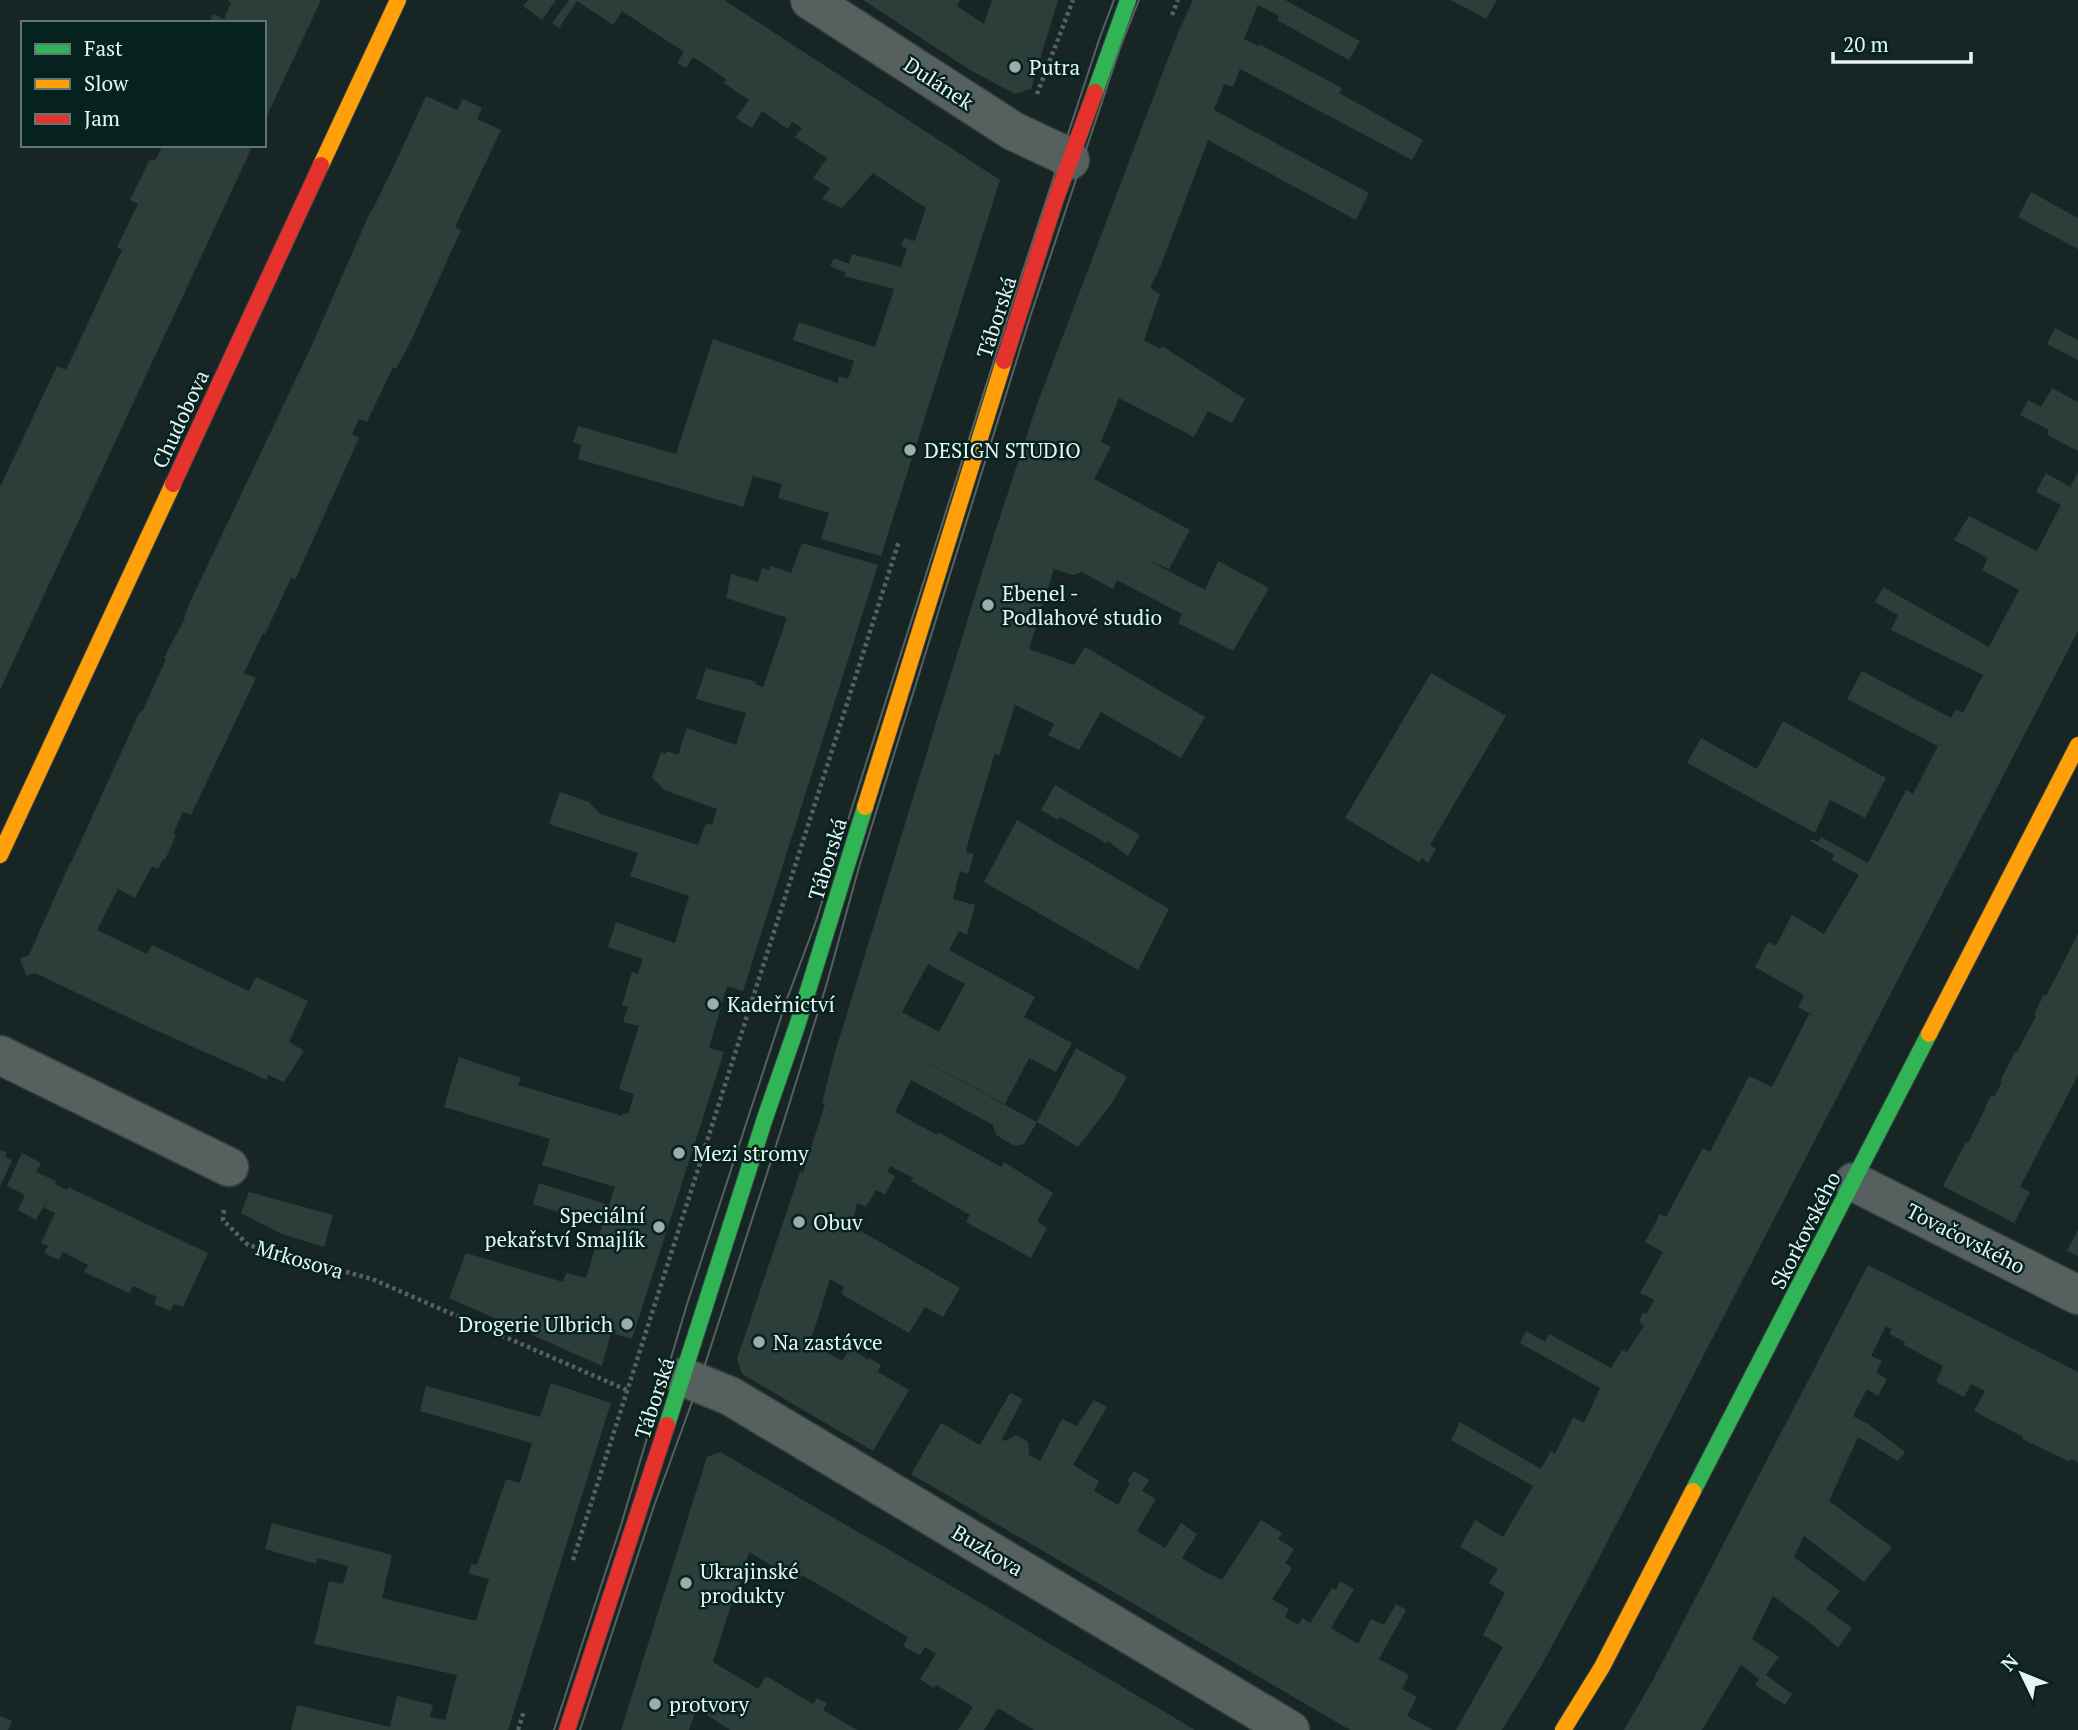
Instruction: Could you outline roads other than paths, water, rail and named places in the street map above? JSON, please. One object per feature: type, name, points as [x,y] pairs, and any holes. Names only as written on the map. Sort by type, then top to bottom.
[{"type":"street","name":"Chudobova","points":[[0,855],[398,0]]},
{"type":"street","name":"Dulánek","points":[[810,0],[1013,131],[1070,160]]},
{"type":"street","name":"Táborská","points":[[567,1730],[797,1026],[1019,313],[1070,160],[1128,0]]},
{"type":"street","name":"Skorkovského","points":[[1563,1730],[1602,1667],[2078,746]]},
{"type":"street","points":[[0,1055],[229,1167]]},
{"type":"street","name":"Tovačovského","points":[[1854,1182],[2078,1295]]},
{"type":"street","name":"Buzkova","points":[[683,1377],[730,1396],[1290,1730]]},
{"type":"tram line","points":[[554,1730],[621,1525],[688,1301],[787,999],[815,924],[1010,310],[1114,0]]},
{"type":"tram line","points":[[580,1730],[654,1506],[699,1383],[783,1124],[827,983],[859,867],[1031,314],[1120,48],[1139,0]]},
{"type":"place","name":"Putra","points":[[1015,67]]},
{"type":"place","name":"DESIGN STUDIO","points":[[910,450]]},
{"type":"place","name":"Ebenel - Podlahové studio","points":[[988,605]]},
{"type":"place","name":"Kadeřnictví","points":[[713,1004]]},
{"type":"place","name":"Mezi stromy","points":[[679,1153]]},
{"type":"place","name":"Obuv","points":[[799,1222]]},
{"type":"place","name":"Speciální pekařství Smajlík","points":[[659,1227]]},
{"type":"place","name":"Drogerie Ulbrich","points":[[627,1324]]},
{"type":"place","name":"Na zastávce","points":[[759,1342]]},
{"type":"place","name":"Ukrajinské produkty","points":[[686,1583]]},
{"type":"place","name":"protvory","points":[[655,1704]]}]
